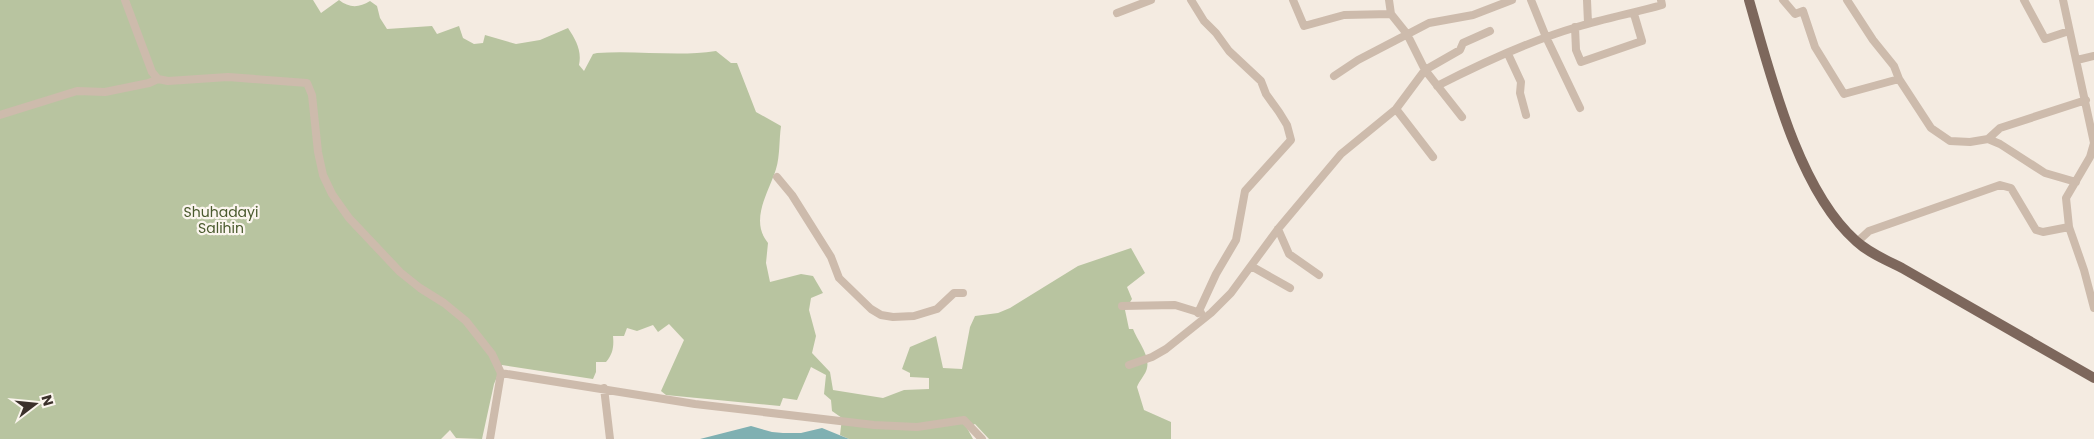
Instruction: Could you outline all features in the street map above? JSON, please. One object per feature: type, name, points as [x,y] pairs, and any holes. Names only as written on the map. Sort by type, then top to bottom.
[{"type":"main road","points":[[1749,0],[1772,79],[1804,164],[1818,190],[1842,226],[1857,242],[1874,254],[1902,268],[2094,378]]},
{"type":"street","points":[[125,0],[152,72],[158,79],[168,81],[228,77],[307,83],[312,95],[318,152],[324,176],[332,194],[349,218],[400,272],[466,321],[492,354],[501,373],[490,439]]},
{"type":"street","points":[[1117,13],[1151,0]]},
{"type":"street","points":[[1190,0],[1204,21],[1216,32],[1228,50],[1262,81],[1266,94],[1287,125],[1291,140],[1245,191],[1236,240],[1216,274],[1198,313]]},
{"type":"street","points":[[1293,0],[1304,26],[1344,15],[1391,14]]},
{"type":"street","points":[[1389,0],[1391,14],[1407,34],[1425,70],[1462,117]]},
{"type":"street","points":[[1334,76],[1429,23],[1473,15],[1511,0]]},
{"type":"street","points":[[1531,0],[1546,37],[1580,108]]},
{"type":"street","points":[[1587,0],[1588,23]]},
{"type":"street","points":[[1437,86],[1468,70],[1546,37],[1588,23],[1634,14],[1662,5],[1661,0]]},
{"type":"street","points":[[1784,0],[1796,14],[1803,11],[1815,47],[1844,94],[1899,79]]},
{"type":"street","points":[[1847,0],[1873,40],[1894,66],[1899,79],[1931,128],[1941,136],[1950,141],[1970,142],[1988,139],[2000,144],[2045,173],[2076,182]]},
{"type":"street","points":[[2024,0],[2044,39],[2069,31]]},
{"type":"street","points":[[2063,0],[2093,128],[2094,143],[2085,165],[2066,198],[2069,227],[2084,270],[2094,308]]},
{"type":"street","points":[[1575,27],[1576,50],[1581,62],[1642,41],[1634,14]]},
{"type":"street","points":[[1128,365],[1152,357],[1166,349],[1209,315],[1231,293],[1278,229],[1342,154],[1396,109],[1425,70],[1460,50],[1463,43],[1490,30]]},
{"type":"street","points":[[1508,54],[1521,82],[1520,93],[1526,115]]},
{"type":"street","points":[[2077,60],[2094,56]]},
{"type":"street","points":[[0,115],[77,90],[105,92],[149,84],[158,79]]},
{"type":"street","points":[[1988,139],[2000,128],[2086,100]]},
{"type":"street","points":[[1396,109],[1433,157]]},
{"type":"street","points":[[2085,165],[2094,169]]},
{"type":"street","points":[[777,176],[792,195],[831,257],[839,278],[871,309],[882,316],[914,316],[937,309],[954,293],[963,294]]},
{"type":"street","points":[[1857,242],[1869,231],[2000,185],[2011,188],[2036,230],[2043,232],[2069,227]]},
{"type":"street","points":[[1278,229],[1289,254],[1318,275]]},
{"type":"street","points":[[1251,266],[1290,288]]},
{"type":"street","points":[[2084,270],[2094,268]]},
{"type":"street","points":[[1122,306],[1175,306],[1209,315]]},
{"type":"street","points":[[501,373],[695,404],[874,424],[917,427],[964,420],[982,439]]},
{"type":"street","points":[[604,388],[610,439]]},
{"type":"green space","name":"Shuhadayi Salihin","points":[[0,0],[313,0],[321,13],[339,0],[347,5],[354,6],[370,1],[377,6],[380,18],[387,29],[432,26],[437,34],[459,26],[463,38],[474,44],[483,43],[485,35],[516,44],[540,40],[568,28],[578,46],[580,55],[579,65],[584,71],[593,54],[597,53],[701,53],[716,51],[731,63],[737,63],[756,112],[781,126],[777,164],[760,216],[760,225],[768,243],[766,263],[770,282],[801,274],[813,276],[823,293],[811,298],[809,310],[816,336],[812,353],[830,372],[833,390],[883,398],[904,390],[929,389],[929,378],[910,377],[910,373],[902,369],[910,347],[936,336],[943,368],[962,369],[970,327],[975,316],[998,313],[1010,308],[1078,266],[1131,248],[1145,273],[1127,287],[1132,299],[1125,310],[1129,329],[1133,329],[1147,358],[1146,370],[1137,387],[1144,410],[1171,422],[1171,439],[989,439],[975,424],[967,428],[973,439],[849,439],[840,435],[842,418],[832,411],[831,400],[824,394],[826,375],[811,367],[797,400],[783,398],[780,406],[666,395],[661,391],[684,340],[669,324],[658,332],[653,325],[637,331],[627,328],[624,336],[613,336],[612,353],[606,362],[596,362],[596,372],[593,379],[502,365],[494,384],[482,439],[456,438],[450,430],[441,439],[0,439]]},
{"type":"water","points":[[751,426],[783,433],[801,433],[822,428],[849,439],[700,439]]}]
